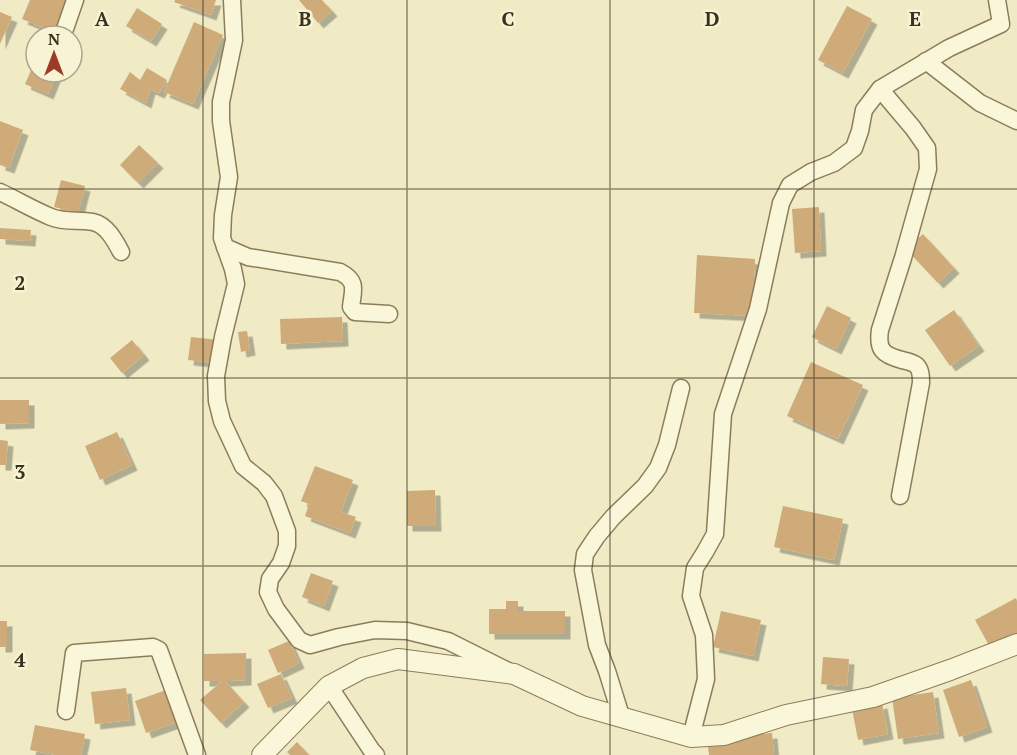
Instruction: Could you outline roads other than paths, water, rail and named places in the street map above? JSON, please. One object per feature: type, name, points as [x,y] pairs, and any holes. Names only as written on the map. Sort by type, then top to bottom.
[{"type":"street","points":[[67,24],[75,0]]},
{"type":"street","points":[[232,0],[234,40],[221,102],[221,121],[229,177],[222,238],[236,284],[216,376],[217,401],[222,421],[243,466],[264,483],[274,496],[287,531],[287,546],[281,563],[270,579],[268,592],[276,609],[299,640],[310,645],[375,630],[407,631],[448,641],[582,706],[691,737],[724,735],[786,715],[873,697],[1017,644]]},
{"type":"street","points":[[691,737],[706,679],[704,635],[691,596],[695,568],[715,534],[723,414],[758,309],[781,203],[790,185],[811,172],[834,164],[854,148],[864,110],[880,88],[949,48],[1000,24],[997,0]]},
{"type":"street","points":[[926,61],[980,103],[1017,121]]},
{"type":"street","points":[[880,88],[927,148],[928,169],[878,341],[881,350],[891,357],[916,365],[920,373],[920,391],[900,496]]},
{"type":"street","points":[[0,192],[52,218],[67,222],[94,222],[104,227],[121,252]]},
{"type":"street","points":[[225,247],[248,257],[340,272],[352,280],[354,286],[351,307],[355,312],[388,314]]},
{"type":"street","points":[[621,716],[597,645],[583,570],[585,554],[597,536],[645,486],[658,468],[667,445],[681,388]]},
{"type":"street","points":[[66,711],[74,653],[153,647],[159,650],[197,755]]},
{"type":"street","points":[[262,755],[329,686],[363,668],[398,659],[514,674]]},
{"type":"street","points":[[329,686],[376,755]]}]
